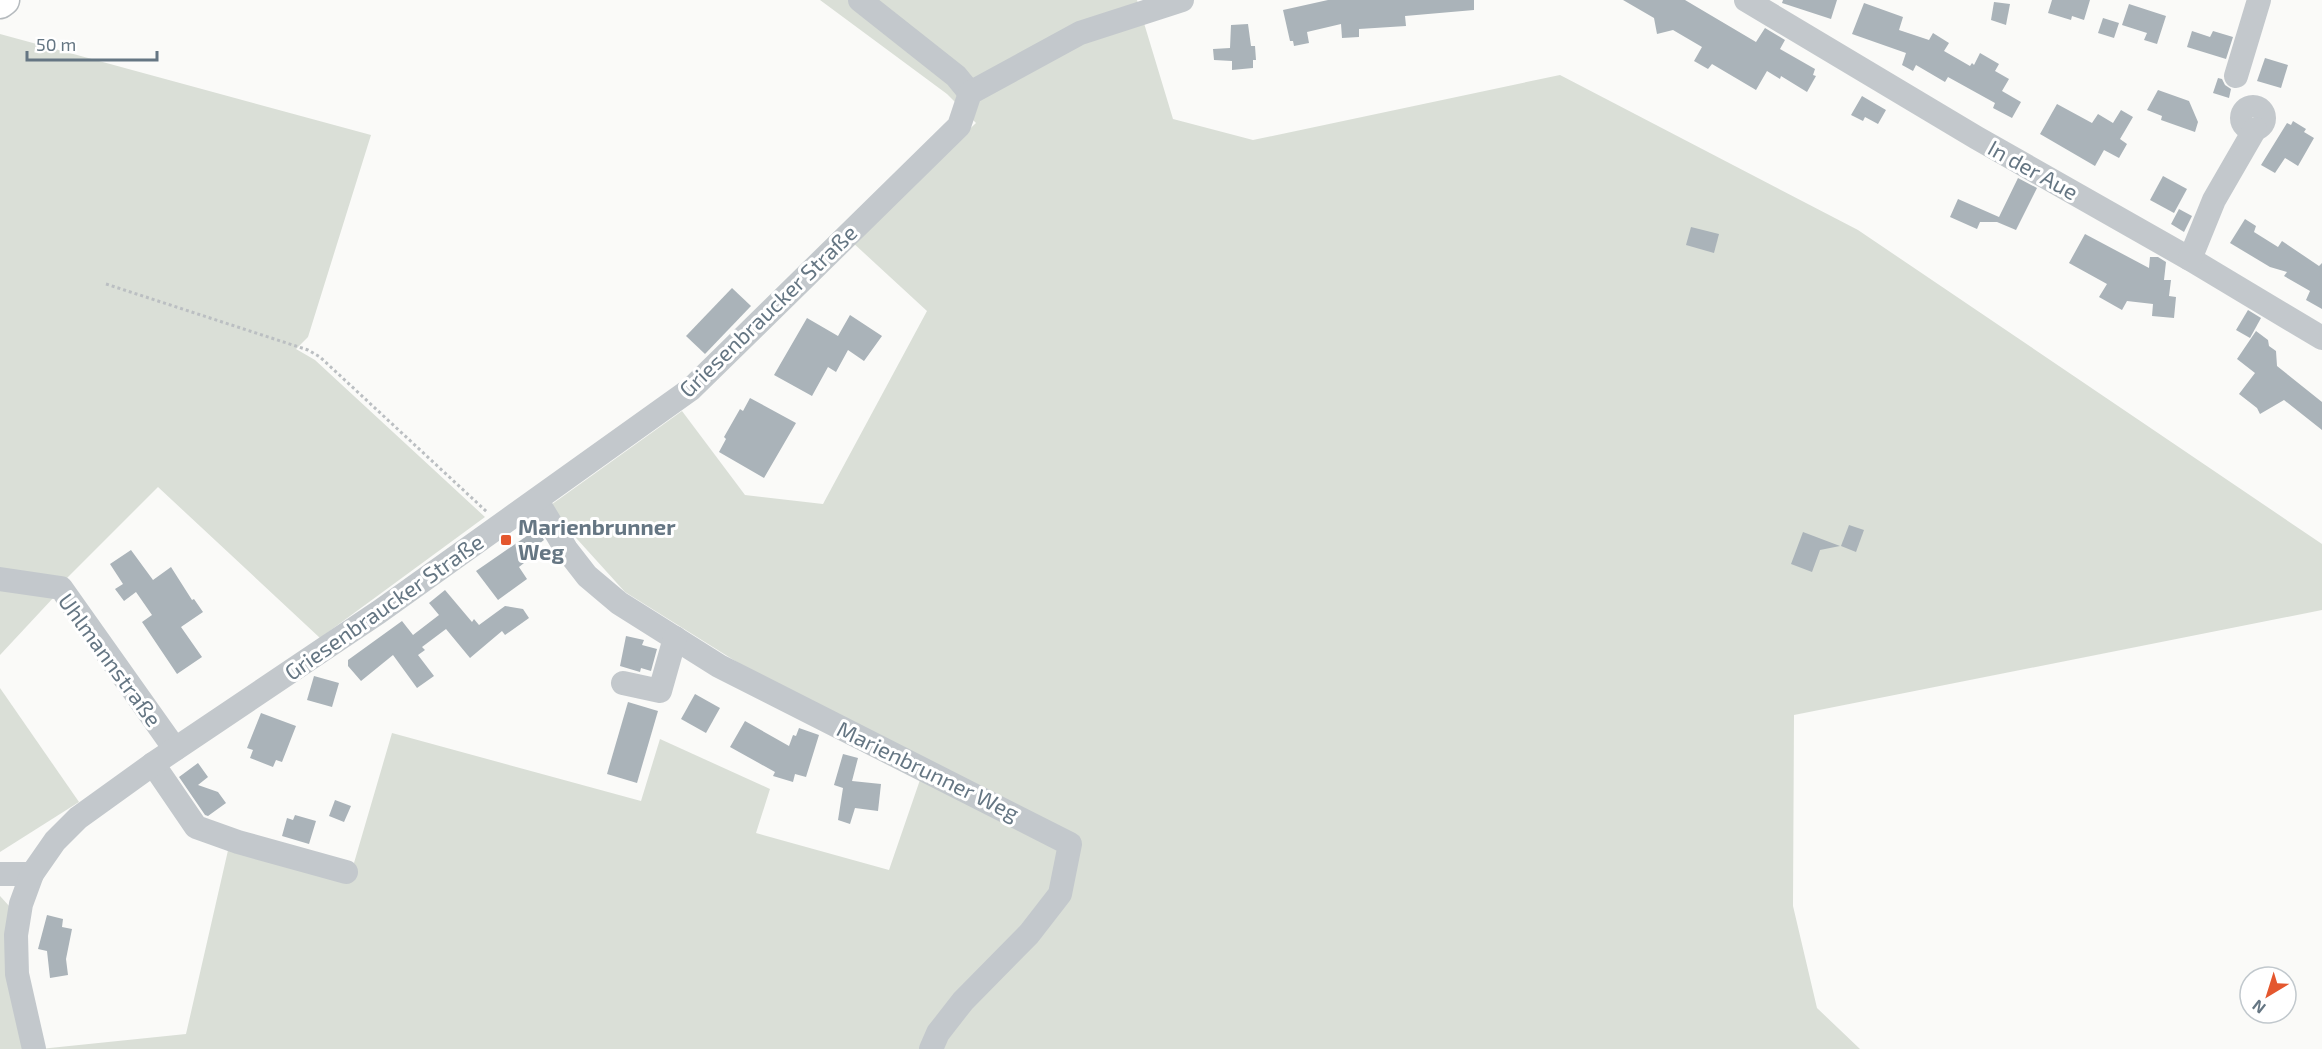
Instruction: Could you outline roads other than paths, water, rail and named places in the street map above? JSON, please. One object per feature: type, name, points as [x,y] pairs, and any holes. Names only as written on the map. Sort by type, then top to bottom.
[{"type":"main road","points":[[0,3],[4,0]]},
{"type":"street","points":[[860,0],[956,76],[970,93],[1080,33],[1182,0]]},
{"type":"street","name":"In der Aue","points":[[1746,0],[1977,138],[2190,259],[2322,338]]},
{"type":"street","points":[[2236,76],[2259,0]]},
{"type":"street","name":"Griesenbraucker Straße","points":[[34,1049],[16,965],[16,935],[21,904],[32,874],[55,841],[78,818],[174,749],[379,612],[691,389],[959,126],[970,93]]},
{"type":"street","points":[[2190,259],[2214,200],[2255,129]]},
{"type":"street","name":"Marienbrunner Weg","points":[[537,501],[566,549],[587,576],[619,603],[719,666],[1070,844],[1060,894],[1029,934],[963,1001],[938,1033],[931,1049]]},
{"type":"street","name":"Uhlmannstraße","points":[[0,579],[61,588],[174,749]]},
{"type":"street","points":[[623,683],[660,691],[675,638]]},
{"type":"street","points":[[153,764],[196,827],[238,842],[346,872]]},
{"type":"street","points":[[0,874],[32,874]]},
{"type":"place","name":"Marienbrunner Weg","points":[[506,540]]}]
